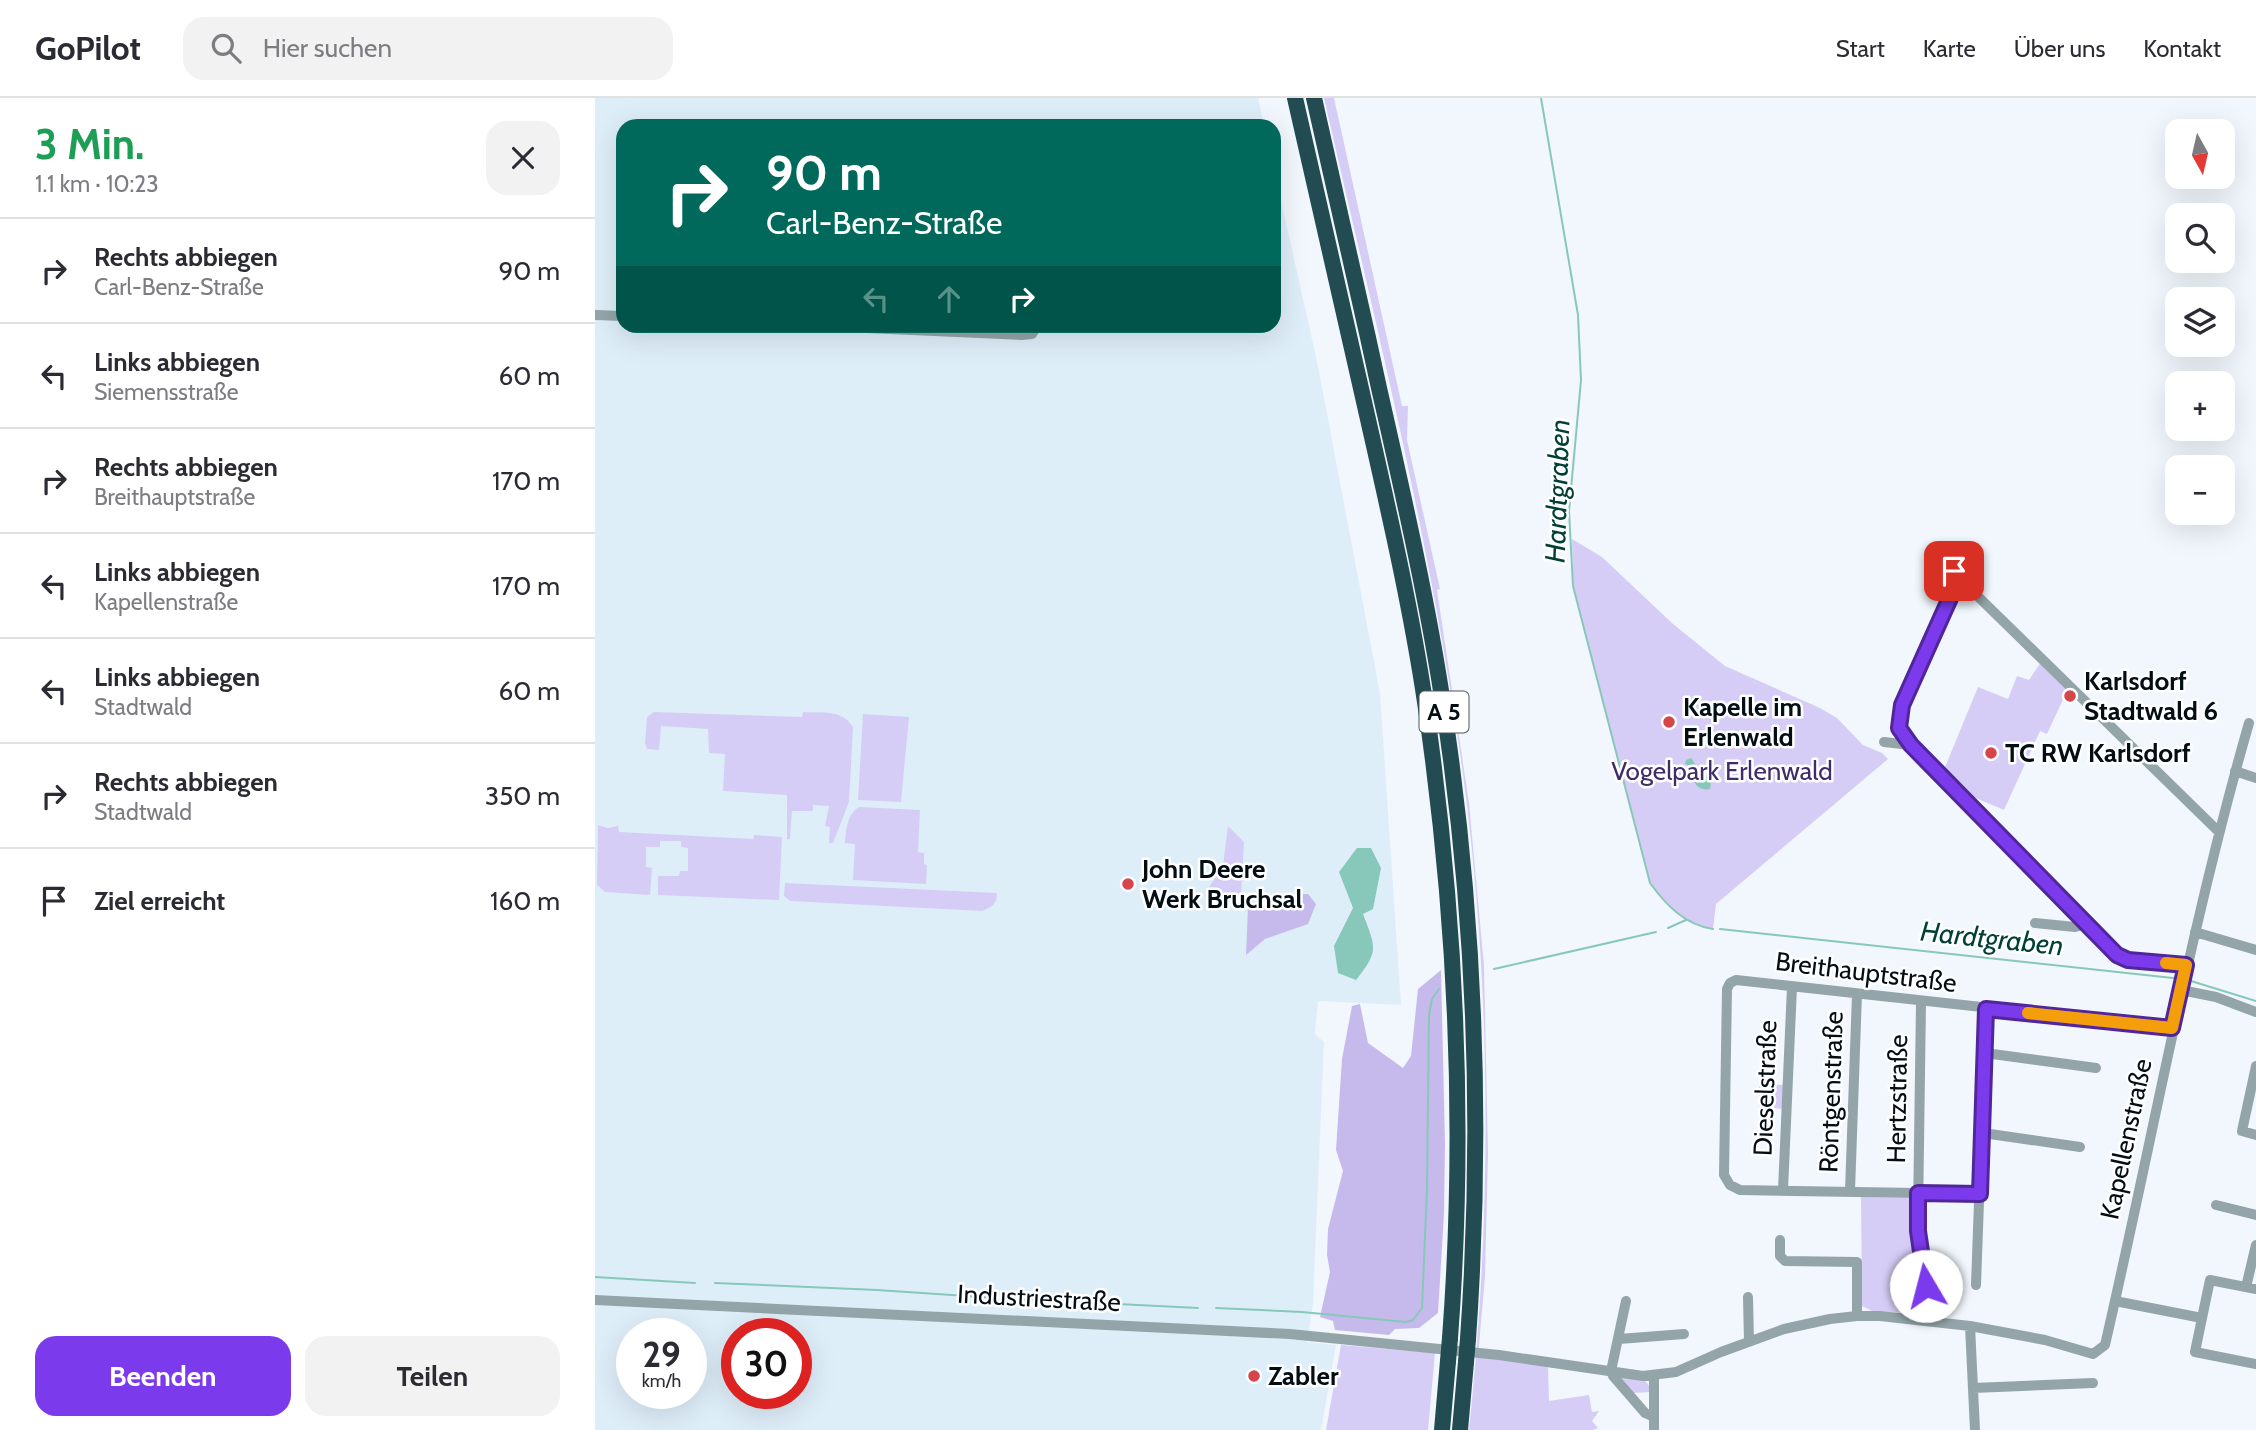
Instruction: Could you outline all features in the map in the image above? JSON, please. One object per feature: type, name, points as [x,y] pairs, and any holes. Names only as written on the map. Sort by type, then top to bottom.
[{"type":"highway","name":"A 5","points":[[1295,98],[1402,576],[1425,701],[1439,809],[1451,934],[1459,1137],[1456,1253],[1442,1430]]},
{"type":"highway","name":"A 5","points":[[1314,98],[1420,574],[1443,698],[1457,806],[1469,932],[1475,1080],[1475,1203],[1468,1339],[1473,1357],[1460,1430]]},
{"type":"street","points":[[595,315],[616,316]]},
{"type":"street","points":[[978,333],[1033,333]]},
{"type":"street","points":[[1954,560],[1954,571],[1959,578],[2219,832]]},
{"type":"street","points":[[1911,745],[1888,742],[1899,728],[1902,705],[1959,578]]},
{"type":"street","points":[[1951,598],[1974,593]]},
{"type":"street","name":"Kapellenstraße","points":[[1654,1376],[1676,1372],[1749,1341],[1808,1323],[1857,1316],[1970,1326],[2046,1340],[2093,1354],[2105,1345],[2185,970],[2249,723]]},
{"type":"street","points":[[1899,728],[1911,745],[2117,955],[2128,960],[2185,970]]},
{"type":"street","points":[[2235,771],[2256,778]]},
{"type":"street","points":[[2035,923],[2075,927],[2086,924]]},
{"type":"street","points":[[2195,932],[2256,950]]},
{"type":"street","name":"Breithauptstraße","points":[[1783,1190],[1740,1190],[1730,1185],[1724,1175],[1727,989],[1730,983],[1736,980],[2172,1028]]},
{"type":"street","name":"Dieselstraße","points":[[1783,1190],[1792,987]]},
{"type":"street","points":[[2182,988],[2256,1012]]},
{"type":"street","name":"Röntgenstraße","points":[[1850,1191],[1857,994]]},
{"type":"street","name":"Hertzstraße","points":[[1921,1002],[1918,1231],[1930,1321]]},
{"type":"street","points":[[1976,1285],[1986,1009]]},
{"type":"street","points":[[1985,1053],[2096,1068]]},
{"type":"street","points":[[2256,1066],[2242,1130],[2256,1135]]},
{"type":"street","points":[[1983,1132],[2080,1147]]},
{"type":"street","points":[[1783,1190],[1980,1194]]},
{"type":"street","points":[[2216,1205],[2256,1215]]},
{"type":"street","points":[[1780,1240],[1780,1256],[1785,1261],[1857,1262],[1857,1316]]},
{"type":"street","points":[[2256,1245],[2251,1288],[2210,1280],[2196,1352],[2256,1364]]},
{"type":"street","points":[[1748,1297],[1749,1341]]},
{"type":"street","name":"Industriestraße","points":[[595,1300],[1240,1331],[1654,1376]]},
{"type":"street","points":[[1626,1301],[1611,1371],[1645,1413],[1654,1417]]},
{"type":"street","points":[[2115,1301],[2202,1318]]},
{"type":"street","points":[[1970,1326],[1975,1430]]},
{"type":"street","points":[[1619,1339],[1684,1334]]},
{"type":"street","points":[[1654,1376],[1654,1430]]},
{"type":"street","points":[[1973,1388],[2093,1383]]},
{"type":"shaded area","points":[[595,98],[1258,98],[1262,119],[616,119],[616,333],[1281,333],[1281,201],[1317,361],[1380,693],[1401,1005],[1318,1001],[1315,1034],[1324,1042],[1313,1303],[1307,1342],[1336,1345],[1321,1430],[595,1430]]},
{"type":"shaded area","points":[[1691,758],[1701,773],[1712,778],[1710,789],[1699,788],[1695,783],[1695,772],[1691,766],[1685,764],[1686,760]]},
{"type":"shaded area","points":[[1357,848],[1371,848],[1381,868],[1373,909],[1363,914],[1373,942],[1372,955],[1356,980],[1338,973],[1334,946],[1353,908],[1339,872]]},
{"type":"shaded area","points":[[1292,894],[1308,894],[1316,904],[1308,924],[1265,939],[1246,955],[1248,907]]},
{"type":"shaded area","points":[[1441,970],[1445,1144],[1438,1313],[1419,1328],[1395,1329],[1389,1335],[1335,1330],[1333,1321],[1320,1317],[1330,1272],[1327,1255],[1328,1229],[1343,1171],[1336,1150],[1342,1059],[1352,1006],[1360,1004],[1368,1043],[1403,1068],[1411,1056],[1418,989]]},
{"type":"green space","points":[[1324,98],[1334,98],[1402,406],[1408,406],[1407,440],[1440,589],[1437,590],[1469,803],[1484,966],[1488,1153],[1485,1277],[1478,1356],[1548,1366],[1549,1401],[1589,1395],[1592,1412],[1599,1411],[1592,1421],[1598,1428],[1593,1430],[1469,1430],[1477,1349],[1485,1185],[1484,1019],[1473,855],[1450,689],[1419,519]]},
{"type":"green space","name":"Vogelpark Erlenwald","points":[[1572,539],[1602,557],[1673,624],[1725,666],[1820,708],[1837,718],[1863,745],[1882,753],[1888,759],[1716,904],[1713,929],[1685,918],[1663,899],[1650,883],[1573,586]]},
{"type":"green space","name":"TC RW Karlsdorf","points":[[2041,662],[2068,689],[2047,734],[2040,731],[2004,810],[1964,793],[1943,772],[1978,687],[2008,699],[2017,676],[2029,680]]},
{"type":"green space","points":[[654,712],[802,717],[803,712],[817,712],[843,717],[853,727],[849,802],[833,843],[829,843],[830,827],[825,826],[829,806],[813,805],[813,811],[792,811],[790,839],[787,839],[787,795],[723,791],[725,754],[709,753],[708,729],[661,726],[659,750],[647,749],[647,717]]},
{"type":"green space","points":[[863,714],[909,717],[901,802],[858,800]]},
{"type":"green space","points":[[859,807],[920,810],[918,852],[924,853],[924,864],[927,865],[926,884],[853,880],[855,844],[845,843],[845,838],[850,818]]},
{"type":"green space","points":[[598,825],[608,828],[618,826],[619,832],[754,839],[754,835],[782,837],[779,900],[658,895],[658,876],[679,876],[680,871],[688,871],[688,848],[681,847],[681,841],[660,841],[660,847],[646,847],[646,867],[652,868],[650,895],[605,892],[597,885]]},
{"type":"green space","points":[[1228,826],[1244,842],[1241,895],[1206,892],[1223,865]]},
{"type":"green space","points":[[785,883],[997,893],[993,905],[982,911],[790,901],[784,896]]},
{"type":"green space","points":[[1759,1084],[1784,1085],[1783,1109],[1759,1106]]},
{"type":"green space","points":[[1861,1197],[1909,1198],[1913,1203],[1914,1243],[1924,1310],[1920,1314],[1872,1311],[1862,1306]]},
{"type":"green space","points":[[1341,1345],[1435,1353],[1428,1430],[1326,1430]]},
{"type":"green space","points":[[1619,1376],[1644,1380],[1651,1392],[1632,1393]]},
{"type":"waterway","name":"Hardtgraben","points":[[1541,98],[1578,315],[1581,380],[1569,511],[1573,586],[1650,883],[1677,913],[1694,923],[1713,929]]},
{"type":"waterway","points":[[1668,928],[1686,920]]},
{"type":"waterway","name":"Hardtgraben","points":[[1720,929],[2182,979]]},
{"type":"waterway","points":[[1494,969],[1656,932]]},
{"type":"waterway","name":"Hardtgraben","points":[[2191,981],[2256,1001]]},
{"type":"waterway","points":[[1216,1308],[1302,1312],[1406,1322],[1413,1320],[1422,1308],[1427,1188],[1429,1015],[1432,999],[1439,989]]},
{"type":"waterway","points":[[595,1277],[695,1283]]},
{"type":"waterway","points":[[715,1283],[997,1298]]},
{"type":"waterway","points":[[1018,1299],[1198,1308]]},
{"type":"slow traffic","points":[[2028,1013],[2172,1028],[2186,965],[2166,963]]},
{"type":"place","name":"Karlsdorf Stadtwald 6","points":[[2070,696]]},
{"type":"place","name":"Kapelle im Erlenwald","points":[[1669,722]]},
{"type":"place","name":"TC RW Karlsdorf","points":[[1991,753]]},
{"type":"place","name":"John Deere Werk Bruchsal","points":[[1128,884]]},
{"type":"place","name":"Zabler","points":[[1254,1376]]},
{"type":"route","points":[[1926,1286],[1918,1231],[1918,1193],[1980,1194],[1986,1009],[2172,1028],[2186,965],[2128,960],[2117,955],[1911,745],[1899,728],[1902,705],[1959,578],[1954,571]]}]
